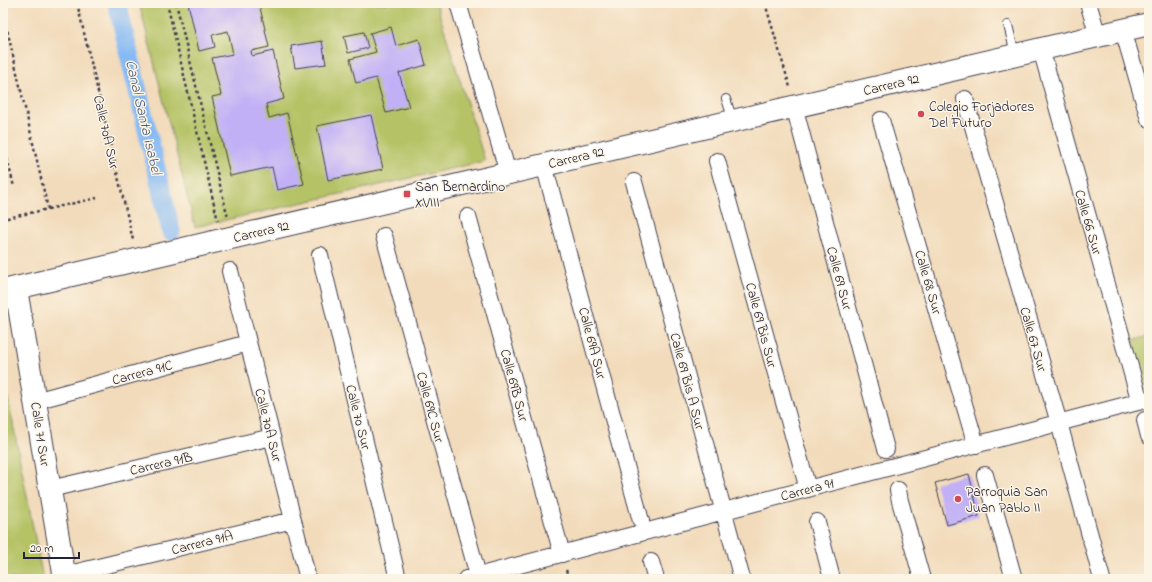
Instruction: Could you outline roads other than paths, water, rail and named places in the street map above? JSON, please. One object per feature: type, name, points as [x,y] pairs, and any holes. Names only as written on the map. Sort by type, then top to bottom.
[{"type":"street","points":[[458,3],[508,173]]},
{"type":"street","points":[[1088,3],[1098,36]]},
{"type":"street","name":"Carrera 92","points":[[10,290],[734,120],[792,97],[1015,55],[1149,24]]},
{"type":"street","points":[[1123,30],[1149,119]]},
{"type":"street","name":"Calle 66 Sur","points":[[1041,49],[1143,397]]},
{"type":"street","name":"Calle 69 Sur","points":[[792,97],[886,449]]},
{"type":"street","name":"Calle 67 Sur","points":[[965,99],[1059,423],[1102,579]]},
{"type":"street","name":"Calle 68 Sur","points":[[881,120],[976,445]]},
{"type":"street","name":"Calle 69 Bis Sur","points":[[717,161],[808,489]]},
{"type":"street","name":"Calle 69A Sur","points":[[544,165],[641,521]]},
{"type":"street","name":"Calle 69 Bis A Sur","points":[[634,182],[742,579]]},
{"type":"street","name":"Calle 69B Sur","points":[[468,217],[562,554]]},
{"type":"street","name":"Calle 69C Sur","points":[[384,236],[474,578]]},
{"type":"street","name":"Calle 70 Sur","points":[[320,255],[398,579]]},
{"type":"street","name":"Calle 70A Sur","points":[[230,272],[308,579]]},
{"type":"street","name":"Calle 71 Sur","points":[[10,290],[35,401],[65,577]]},
{"type":"street","name":"Carrera 91C","points":[[35,401],[248,343]]},
{"type":"street","name":"Carrera 91","points":[[474,578],[1059,423],[1143,397]]},
{"type":"street","points":[[1145,420],[1149,436]]},
{"type":"street","name":"Carrera 91B","points":[[50,489],[272,437]]},
{"type":"street","points":[[985,475],[1014,579]]},
{"type":"street","points":[[898,490],[922,579]]},
{"type":"street","name":"Carrera 91A","points":[[65,577],[293,520]]},
{"type":"street","points":[[817,522],[832,579]]},
{"type":"street","points":[[651,562],[656,579]]},
{"type":"lane","points":[[1008,25],[1015,55]]},
{"type":"lane","points":[[726,99],[734,120]]},
{"type":"waterway","name":"Canal Santa Isabel","points":[[117,3],[171,231]]},
{"type":"place","name":"Colegio Forjadores Del Futuro","points":[[921,114]]},
{"type":"place","name":"San Bernardino XVIII","points":[[407,194]]},
{"type":"place","name":"Parroquia San Juan Pablo II","points":[[958,499]]}]
